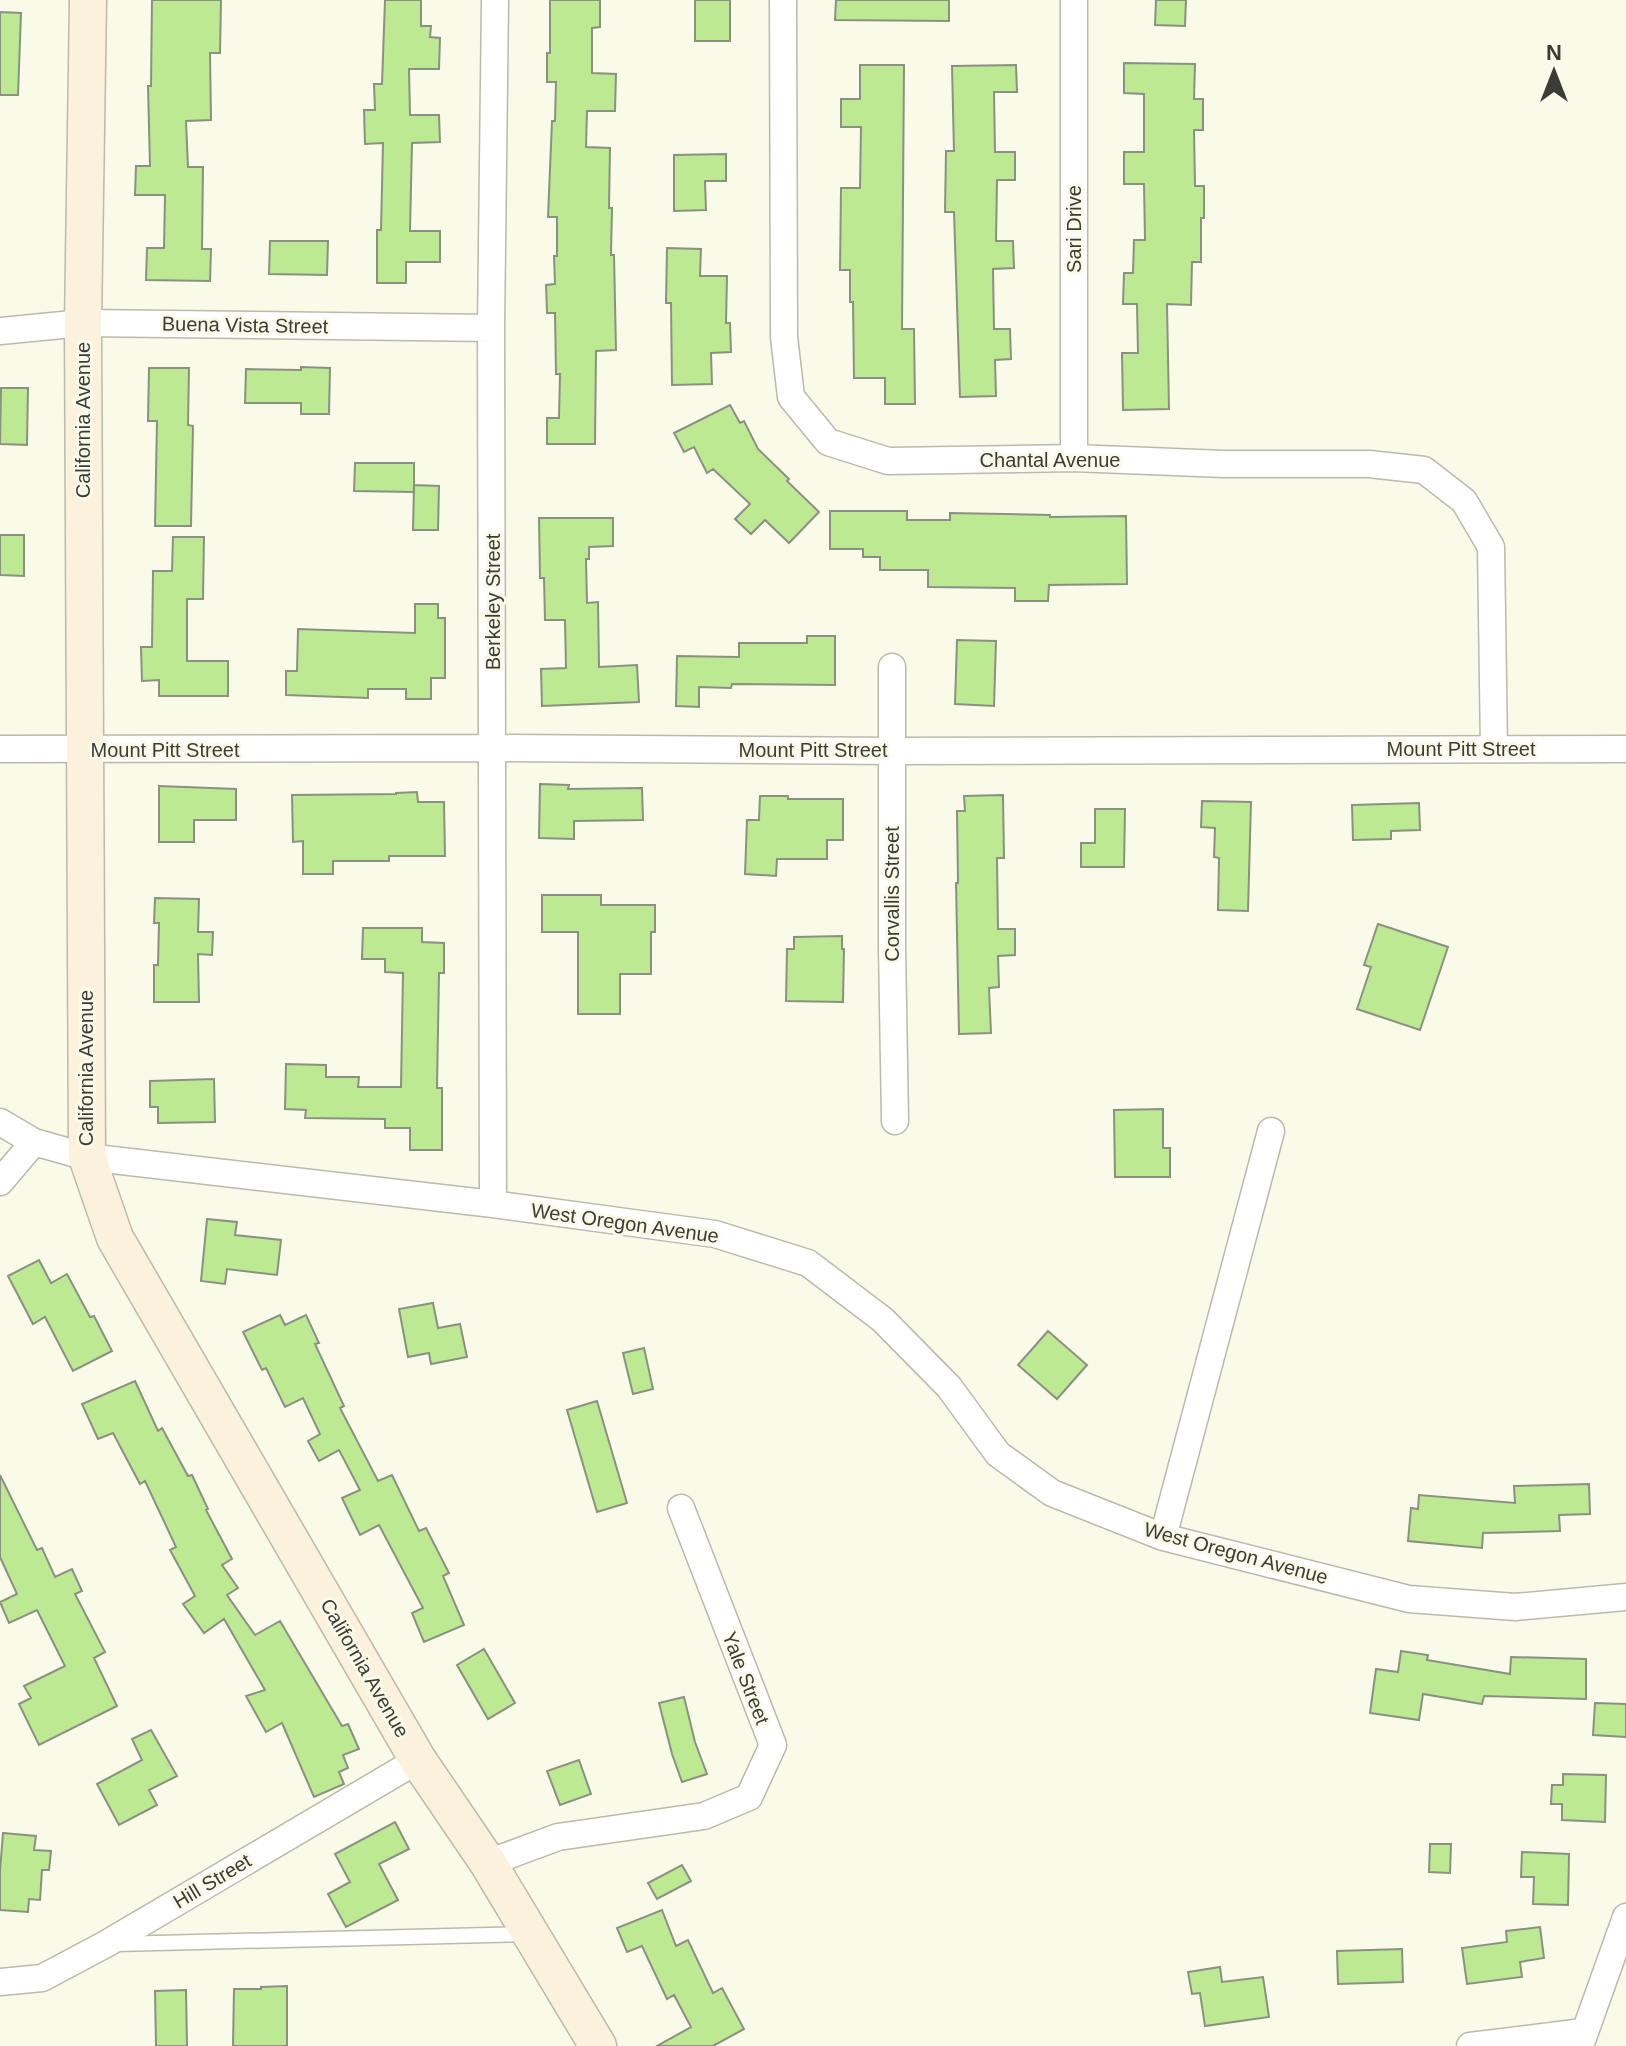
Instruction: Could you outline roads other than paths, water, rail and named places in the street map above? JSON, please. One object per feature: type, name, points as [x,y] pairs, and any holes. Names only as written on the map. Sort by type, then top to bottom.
[{"type":"street","name":"California Avenue","points":[[88,0],[83,323],[87,1157],[115,1238],[418,1760],[488,1863],[598,2046]]},
{"type":"street","name":"Berkeley Street","points":[[493,1204],[491,328],[495,0]]},
{"type":"street","name":"Chantal Avenue","points":[[783,0],[784,337],[791,397],[828,442],[888,461],[1074,458],[1224,464],[1369,464],[1424,470],[1464,501],[1491,547],[1494,749]]},
{"type":"street","name":"Sari Drive","points":[[1074,0],[1074,458]]},
{"type":"street","name":"Buena Vista Street","points":[[0,331],[83,323],[491,328]]},
{"type":"street","name":"Corvallis Street","points":[[892,667],[895,1121]]},
{"type":"street","name":"Mount Pitt Street","points":[[0,749],[1626,749]]},
{"type":"street","name":"West Oregon Avenue","points":[[0,1122],[34,1142],[87,1157],[493,1204],[715,1234],[808,1263],[883,1320],[949,1387],[998,1454],[1052,1493],[1163,1537],[1409,1599],[1515,1607],[1626,1597]]},
{"type":"street","points":[[1163,1537],[1271,1131]]},
{"type":"street","points":[[0,1182],[34,1142]]},
{"type":"street","name":"Yale Street","points":[[488,1863],[558,1837],[704,1816],[749,1797],[773,1745],[681,1508]]},
{"type":"street","name":"Hill Street","points":[[0,1982],[42,1978],[106,1944],[418,1760]]},
{"type":"street","points":[[1470,2046],[1582,2039],[1626,1917]]},
{"type":"lane","points":[[106,1944],[527,1934],[488,1863]]}]
